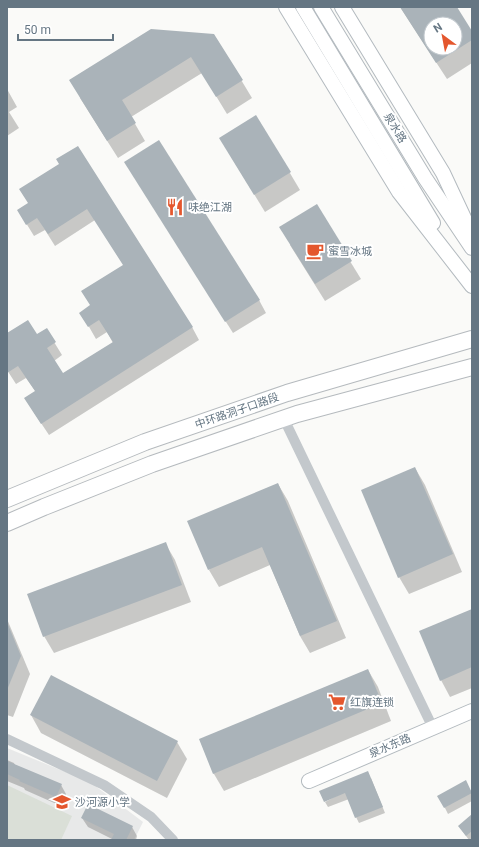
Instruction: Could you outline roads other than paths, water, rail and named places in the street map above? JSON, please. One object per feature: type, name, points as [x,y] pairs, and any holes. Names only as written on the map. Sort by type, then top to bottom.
[{"type":"main road","points":[[286,7],[400,192],[472,286]]},
{"type":"main road","points":[[303,7],[472,286]]},
{"type":"main road","name":"泉水路","points":[[321,7],[425,178],[472,248]]},
{"type":"main road","points":[[342,7],[443,173],[472,235]]},
{"type":"main road","name":"中环路洞子口路段","points":[[7,498],[145,442],[287,393],[472,339]]},
{"type":"main road","name":"中环路洞子口路段","points":[[7,523],[152,464],[284,419],[472,367]]},
{"type":"main road","name":"泉水东路","points":[[309,781],[472,711]]},
{"type":"street","points":[[284,419],[433,728]]},
{"type":"street","points":[[7,739],[104,785],[151,817],[173,840]]},
{"type":"place","name":"味绝江湖","points":[[175,207]]},
{"type":"place","name":"蜜雪冰城","points":[[315,251]]},
{"type":"place","name":"红旗连锁","points":[[337,702]]},
{"type":"place","name":"沙河源小学","points":[[62,802]]}]
